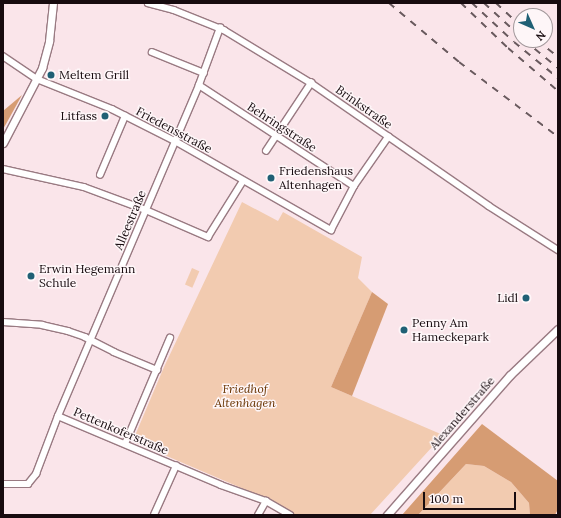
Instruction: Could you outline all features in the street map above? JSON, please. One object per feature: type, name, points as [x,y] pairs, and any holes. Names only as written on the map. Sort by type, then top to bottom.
[{"type":"main road","points":[[3,143],[42,68],[49,40],[53,3]]},
{"type":"main road","name":"Alexanderstraße","points":[[387,515],[510,375],[558,328]]},
{"type":"street","name":"Brinkstraße","points":[[148,3],[174,10],[220,28],[311,83],[499,213],[558,250]]},
{"type":"street","name":"Alleestraße","points":[[3,484],[24,484],[32,480],[199,86],[220,28]]},
{"type":"street","points":[[152,52],[204,73]]},
{"type":"street","name":"Friedensstraße","points":[[3,56],[37,79],[125,116],[175,142],[331,230],[354,186]]},
{"type":"street","points":[[266,151],[275,135],[311,83]]},
{"type":"street","name":"Behringstraße","points":[[199,86],[354,186]]},
{"type":"street","points":[[100,175],[125,116]]},
{"type":"street","points":[[354,186],[388,137]]},
{"type":"street","points":[[3,169],[84,187],[146,210],[208,238],[243,181]]},
{"type":"street","points":[[3,322],[42,325],[68,332],[157,370]]},
{"type":"street","points":[[125,444],[170,338]]},
{"type":"street","name":"Pettenkoferstraße","points":[[58,416],[176,466],[266,501],[290,515]]},
{"type":"street","name":"Pettenkoferstraße","points":[[154,515],[176,466]]},
{"type":"street","points":[[258,515],[266,501]]},
{"type":"green space","name":"Friedhof Altenhagen","points":[[242,202],[278,221],[283,212],[362,257],[358,278],[372,292],[331,387],[443,435],[370,515],[295,515],[281,506],[260,496],[134,442],[134,438],[164,367]]},
{"type":"green space","points":[[192,268],[199,271],[192,288],[185,285]]},
{"type":"green space","points":[[466,464],[484,466],[511,482],[529,503],[530,515],[418,515]]},
{"type":"shaded area","points":[[22,95],[6,124],[3,129],[3,111]]},
{"type":"shaded area","points":[[372,292],[388,304],[352,396],[331,387]]},
{"type":"shaded area","points":[[482,424],[558,481],[558,509],[555,515],[530,515],[529,503],[511,482],[484,466],[466,464],[418,515],[402,515]]},
{"type":"railway","points":[[389,3],[459,62],[558,137]]},
{"type":"railway","points":[[461,3],[508,48],[558,91]]},
{"type":"railway","points":[[472,3],[514,42],[558,78]]},
{"type":"railway","points":[[484,3],[513,30]]},
{"type":"railway","points":[[496,3],[513,19]]},
{"type":"railway","points":[[534,48],[558,68]]},
{"type":"railway","points":[[547,48],[558,57]]},
{"type":"place","name":"Meltem Grill","points":[[51,75]]},
{"type":"place","name":"Litfass","points":[[105,116]]},
{"type":"place","name":"Friedenshaus Altenhagen","points":[[271,178]]},
{"type":"place","name":"Erwin Hegemann Schule","points":[[31,276]]},
{"type":"place","name":"Lidl","points":[[526,298]]},
{"type":"place","name":"Penny Am Hameckepark","points":[[404,330]]}]
